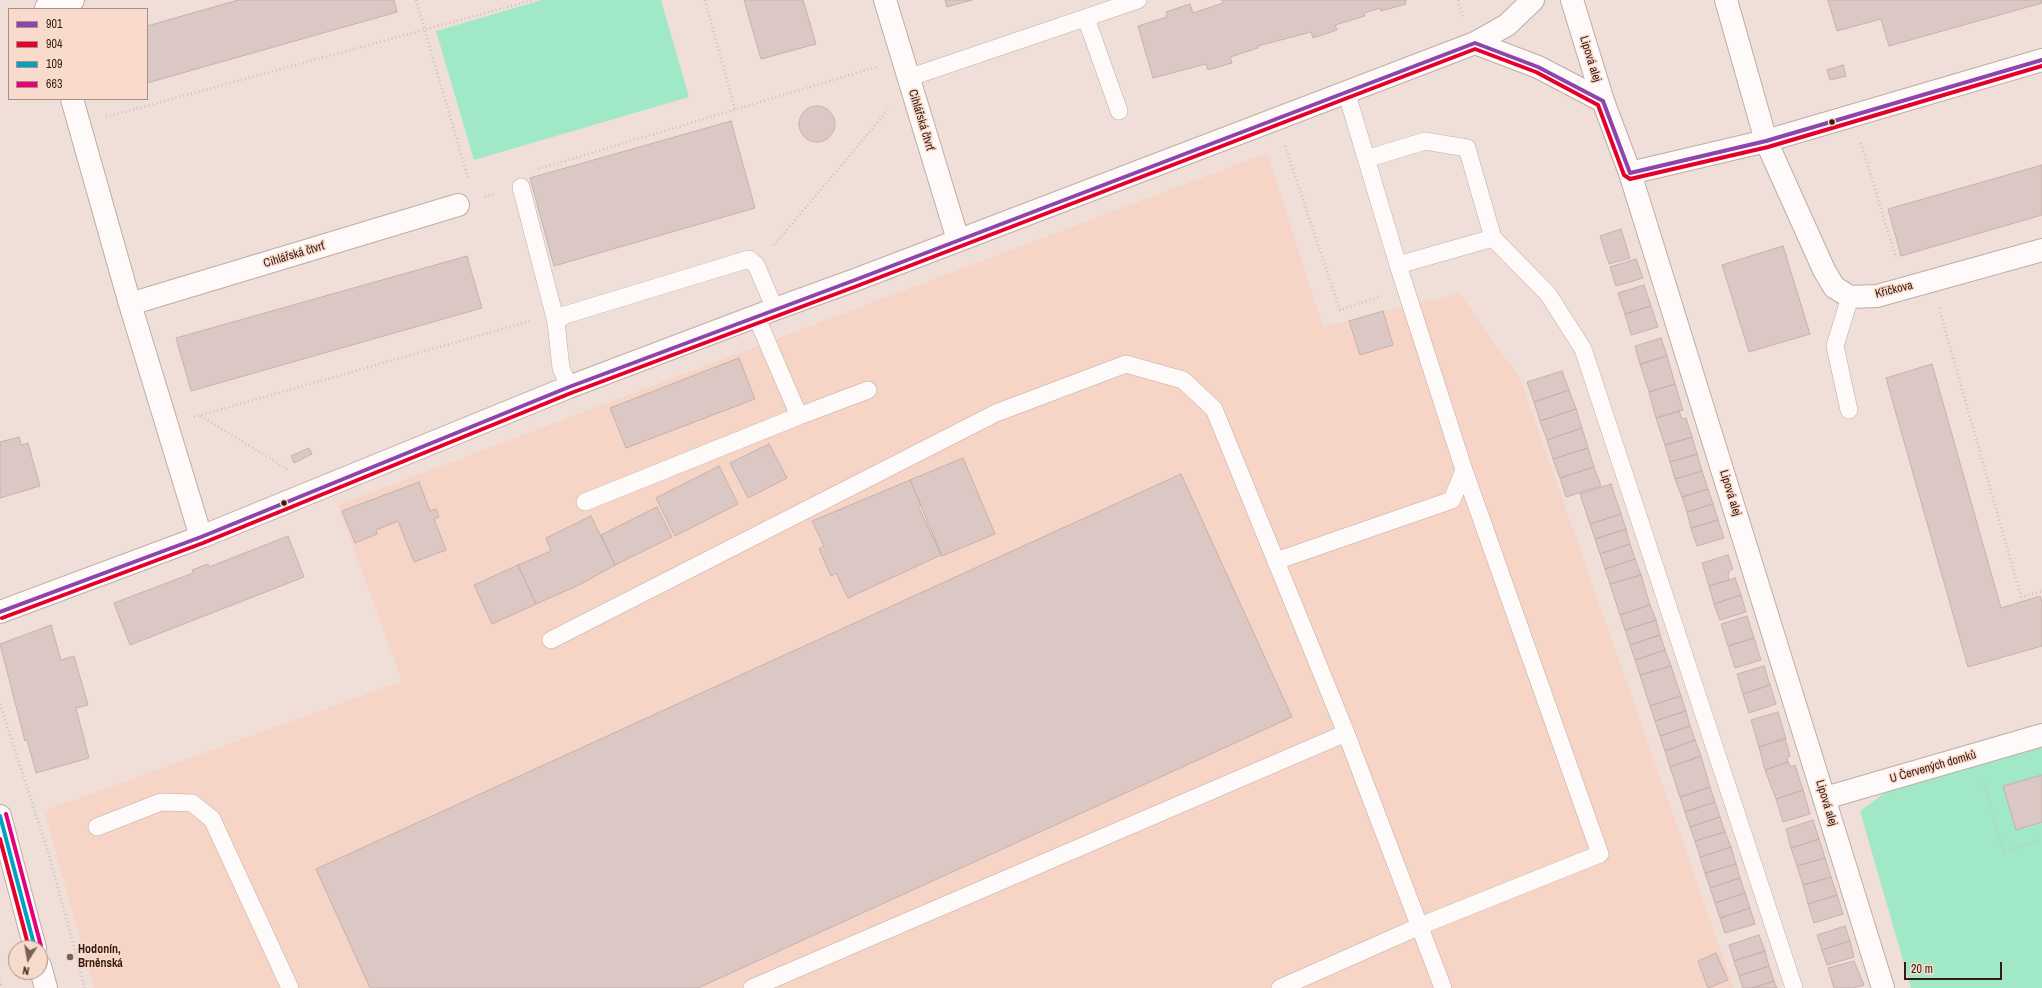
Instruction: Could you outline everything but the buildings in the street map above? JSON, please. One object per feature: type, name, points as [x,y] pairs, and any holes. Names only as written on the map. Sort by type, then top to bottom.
[{"type":"street","points":[[45,6],[74,0]]},
{"type":"street","name":"Cihlářská čtvrť","points":[[885,0],[958,240]]},
{"type":"street","points":[[0,612],[201,536],[569,387],[766,312],[855,280],[1475,42],[1507,25],[1533,0]]},
{"type":"street","name":"Lipová alej","points":[[1572,0],[1603,101],[1630,173],[1883,988]]},
{"type":"street","points":[[1726,0],[1766,141],[1824,270],[1834,287],[1850,297]]},
{"type":"street","points":[[1475,42],[1538,67],[1603,101]]},
{"type":"street","points":[[1630,173],[1766,141],[2042,60]]},
{"type":"street","points":[[72,100],[130,304],[201,536]]},
{"type":"street","name":"Cihlářská čtvrť","points":[[130,304],[466,203]]},
{"type":"street","name":"Křičkova","points":[[1850,297],[1877,296],[2042,250]]},
{"type":"street","name":"U Červených domků","points":[[1825,798],[2042,735]]},
{"type":"street","points":[[0,816],[33,940]]},
{"type":"lane","points":[[905,68],[1086,18],[1138,0]]},
{"type":"lane","points":[[1086,18],[1119,111]]},
{"type":"lane","points":[[1280,988],[1420,926],[1600,854],[1464,470],[1405,289],[1346,91]]},
{"type":"lane","points":[[1366,159],[1425,141],[1467,148],[1493,238],[1548,294],[1583,349],[1794,988]]},
{"type":"lane","points":[[521,187],[555,318],[561,368],[569,387]]},
{"type":"lane","points":[[1398,265],[1493,238]]},
{"type":"lane","points":[[555,318],[749,259],[756,265],[766,312],[800,416]]},
{"type":"lane","points":[[1849,410],[1835,346],[1850,297]]},
{"type":"lane","points":[[551,640],[996,413],[1126,364],[1182,380],[1214,409],[1346,733],[1443,988]]},
{"type":"lane","points":[[585,502],[868,390]]},
{"type":"lane","points":[[1276,561],[1452,500],[1464,470]]},
{"type":"lane","points":[[752,988],[1346,733]]},
{"type":"lane","points":[[98,827],[161,802],[192,803],[212,819],[290,988]]},
{"type":"path","points":[[416,0],[425,31],[466,203],[521,187],[518,176],[735,109],[905,68]]},
{"type":"path","points":[[100,119],[425,31],[533,0]]},
{"type":"path","points":[[705,0],[735,109]]},
{"type":"path","points":[[1458,0],[1462,16]]},
{"type":"path","points":[[756,265],[891,107]]},
{"type":"path","points":[[1859,135],[1904,288]]},
{"type":"path","points":[[1283,140],[1340,310],[1405,289]]},
{"type":"path","points":[[1932,280],[2021,597],[2042,591]]},
{"type":"path","points":[[188,419],[555,318]]},
{"type":"path","points":[[201,415],[291,471]]},
{"type":"path","points":[[0,704],[50,858],[85,988]]},
{"type":"path","points":[[1975,754],[2004,851],[2042,840]]},
{"type":"path","points":[[0,980],[2,988]]},
{"type":"shaded area","points":[[1267,153],[1323,327],[1460,293],[1476,318],[1520,378],[1734,988],[94,988],[44,811],[402,681],[338,505]]},
{"type":"green space","points":[[542,0],[661,0],[689,97],[474,160],[436,31]]},
{"type":"green space","points":[[2042,747],[2042,988],[1911,988],[1860,811],[1886,792]]},
{"type":"transit line","name":"901","points":[[0,612],[201,537],[569,387],[855,280],[1475,43],[1538,67],[1603,101]]},
{"type":"transit line","name":"904","points":[[2,618],[203,543],[571,393],[857,286],[1475,49],[1536,72],[1598,105],[1624,175],[1630,179],[1768,147],[2042,66]]},
{"type":"transit line","name":"901","points":[[1630,173],[1766,141],[2042,60]]},
{"type":"transit line","name":"901","points":[[1603,101],[1630,173]]},
{"type":"transit line","name":"663","points":[[6,814],[39,940]]},
{"type":"transit line","name":"109","points":[[0,816],[33,940]]},
{"type":"transit line","name":"904","points":[[0,839],[27,940]]},
{"type":"place","name":"Hodonín, Brněnská","points":[[70,957]]}]
